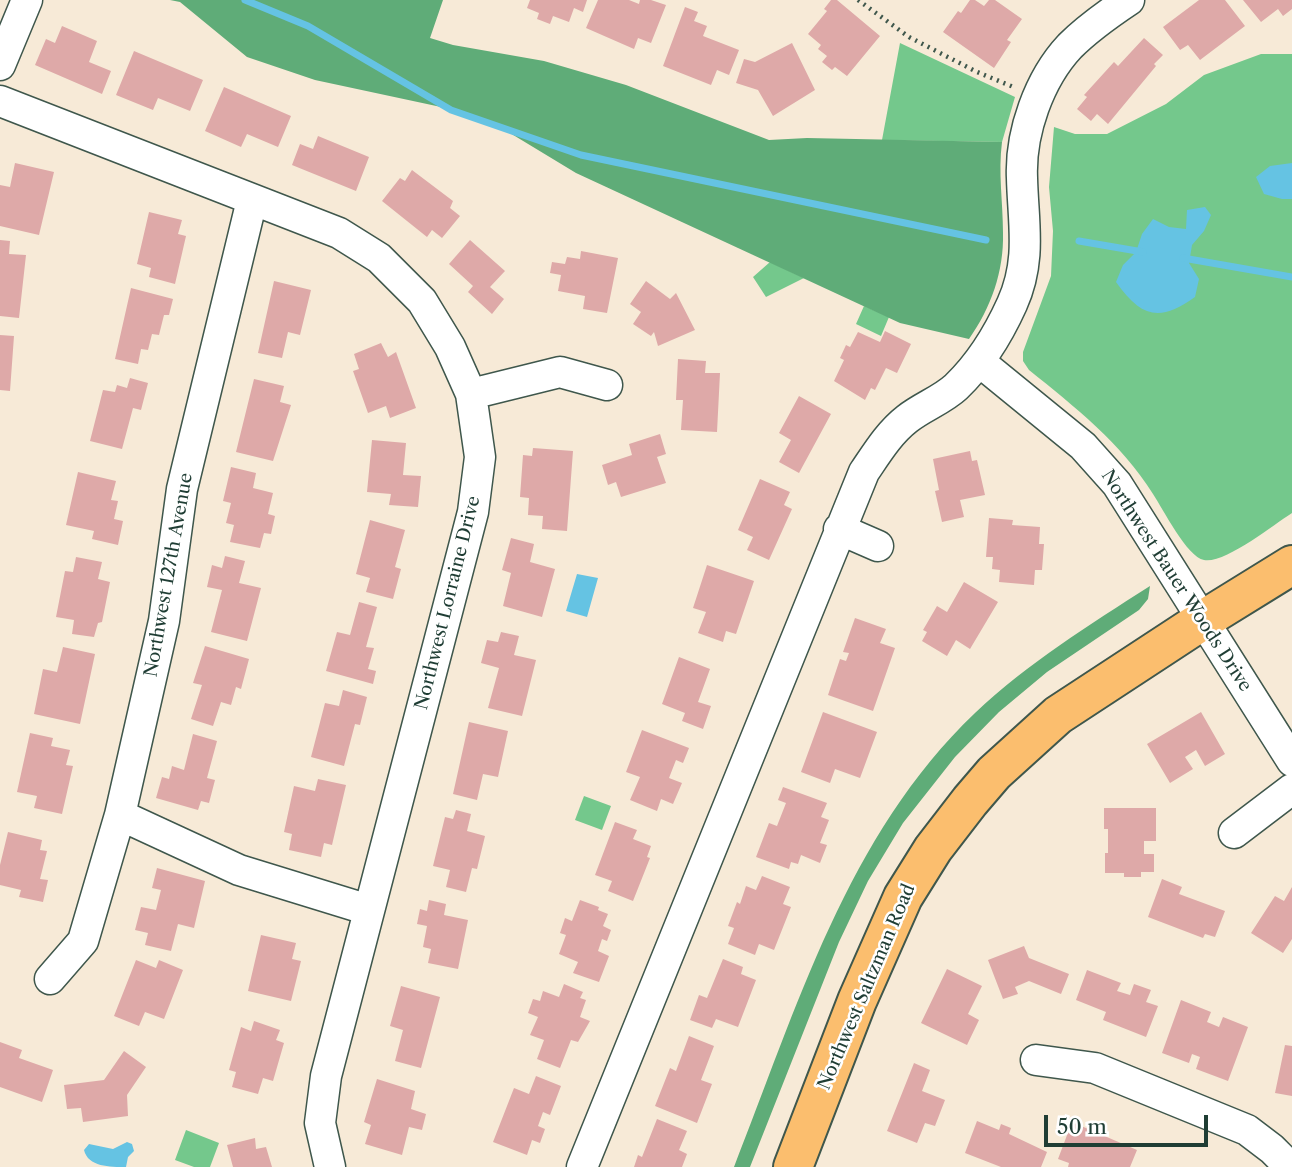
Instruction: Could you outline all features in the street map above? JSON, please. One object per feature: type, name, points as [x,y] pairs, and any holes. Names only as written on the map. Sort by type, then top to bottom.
[{"type":"main road","name":"Northwest Saltzman Road","points":[[793,1167],[857,1001],[898,908],[933,849],[994,773],[1058,715],[1292,565]]},
{"type":"street","points":[[0,65],[27,0]]},
{"type":"street","points":[[582,1167],[863,472],[890,435],[908,418],[954,389],[980,362],[1014,301],[1023,270],[1027,232],[1021,176],[1024,136],[1038,97],[1068,48],[1093,25],[1129,0]]},
{"type":"street","name":"Northwest Lorraine Drive","points":[[0,101],[339,233],[379,258],[422,301],[450,347],[471,394],[480,457],[473,512],[322,1096],[320,1123],[330,1167]]},
{"type":"street","name":"Northwest 127th Avenue","points":[[50,979],[83,941],[120,815],[164,621],[182,489],[252,200]]},
{"type":"street","name":"Northwest Bauer Woods Drive","points":[[980,362],[1083,446],[1117,484],[1292,761]]},
{"type":"street","points":[[471,394],[560,372],[607,385]]},
{"type":"street","points":[[839,528],[878,546]]},
{"type":"street","points":[[1234,833],[1292,789]]},
{"type":"street","points":[[120,815],[239,870],[369,910]]},
{"type":"street","points":[[1036,1060],[1095,1068],[1247,1130],[1290,1167]]},
{"type":"path","points":[[858,0],[909,37],[977,72],[1038,97]]},
{"type":"green space","points":[[170,0],[443,0],[430,38],[453,45],[544,61],[626,85],[769,140],[807,138],[1002,142],[1000,165],[1003,247],[995,289],[984,315],[969,339],[900,323],[576,173],[505,130],[441,107],[315,80],[247,57],[180,2]]},
{"type":"green space","points":[[900,43],[1015,97],[1002,142],[882,140]]},
{"type":"green space","points":[[1261,54],[1292,54],[1292,513],[1236,550],[1213,560],[1204,560],[1190,551],[1183,542],[1127,458],[1080,412],[1029,370],[1023,361],[1023,352],[1051,276],[1053,231],[1049,187],[1054,127],[1075,134],[1107,134],[1166,104],[1204,75]]},
{"type":"green space","points":[[770,262],[804,278],[766,297],[753,277]]},
{"type":"green space","points":[[864,306],[889,317],[881,336],[856,324]]},
{"type":"green space","points":[[1150,586],[1148,599],[1139,610],[1047,672],[999,712],[955,757],[903,823],[868,881],[839,942],[750,1167],[734,1167],[830,926],[859,868],[892,813],[930,761],[995,695],[1060,645]]},
{"type":"green space","points":[[584,796],[611,806],[602,830],[575,820]]},
{"type":"green space","points":[[186,1130],[219,1143],[210,1167],[194,1167],[175,1160]]},
{"type":"water","points":[[1292,163],[1292,199],[1264,194],[1256,177],[1270,166]]},
{"type":"water","points":[[1205,207],[1211,215],[1204,231],[1192,245],[1189,263],[1199,279],[1195,297],[1171,311],[1161,313],[1142,309],[1116,282],[1123,265],[1136,252],[1142,234],[1153,219],[1169,227],[1186,229],[1187,210]]},
{"type":"water","points":[[577,574],[598,578],[587,617],[566,611]]},
{"type":"water","points":[[127,1142],[132,1144],[134,1151],[128,1157],[126,1167],[95,1163],[86,1156],[84,1150],[89,1144],[113,1149]]},
{"type":"building","points":[[530,0],[587,0],[583,12],[574,8],[569,22],[553,16],[550,24],[537,19],[539,13],[527,8]]},
{"type":"building","points":[[598,0],[629,0],[639,4],[640,0],[651,0],[666,5],[651,43],[638,38],[634,49],[586,28]]},
{"type":"building","points":[[831,0],[837,0],[880,36],[847,76],[822,62],[827,56],[818,49],[821,45],[808,34],[827,11],[824,9]]},
{"type":"building","points":[[970,0],[984,6],[989,0],[995,0],[1022,19],[1007,40],[1011,42],[994,68],[943,32]]},
{"type":"building","points":[[1199,0],[1225,0],[1245,26],[1200,60],[1188,45],[1180,50],[1163,27]]},
{"type":"building","points":[[1243,0],[1292,0],[1292,9],[1283,16],[1278,9],[1261,22]]},
{"type":"building","points":[[685,7],[698,12],[694,21],[707,26],[703,36],[739,50],[729,75],[717,70],[711,85],[663,66]]},
{"type":"building","points":[[62,26],[97,41],[89,62],[111,71],[102,94],[35,65],[46,39],[55,43]]},
{"type":"building","points":[[1144,38],[1163,55],[1154,64],[1156,66],[1108,124],[1097,114],[1091,121],[1077,109],[1087,97],[1084,95],[1114,62],[1118,66]]},
{"type":"building","points":[[792,43],[815,90],[773,116],[758,90],[736,83],[744,59],[755,62]]},
{"type":"building","points":[[134,51],[203,80],[190,111],[158,98],[153,110],[116,95]]},
{"type":"building","points":[[224,87],[291,116],[278,147],[247,134],[241,147],[205,131]]},
{"type":"building","points":[[318,136],[369,157],[356,191],[292,165],[300,144],[313,149]]},
{"type":"building","points":[[15,163],[54,172],[39,235],[0,226],[0,185],[10,187]]},
{"type":"building","points":[[412,170],[453,201],[450,208],[460,216],[442,238],[432,230],[427,237],[382,201],[400,178],[405,181]]},
{"type":"building","points":[[149,212],[182,220],[178,234],[186,236],[175,284],[149,277],[151,268],[137,264]]},
{"type":"building","points":[[0,240],[10,241],[9,254],[26,255],[19,318],[0,316]]},
{"type":"building","points":[[470,240],[505,271],[490,287],[504,299],[492,314],[468,292],[473,286],[449,264]]},
{"type":"building","points":[[581,251],[618,258],[607,313],[583,309],[585,296],[558,291],[561,275],[550,273],[552,262],[565,264],[567,257],[580,259]]},
{"type":"building","points":[[274,281],[311,290],[300,335],[288,332],[282,358],[258,353]]},
{"type":"building","points":[[646,281],[670,299],[676,293],[695,330],[658,346],[654,332],[651,336],[633,324],[641,312],[630,304]]},
{"type":"building","points":[[131,288],[173,299],[169,315],[164,315],[159,335],[152,334],[148,350],[141,349],[138,364],[115,359]]},
{"type":"building","points":[[885,331],[911,344],[897,373],[886,368],[875,390],[871,388],[865,400],[834,381],[844,360],[840,358],[846,345],[850,347],[858,332],[880,342]]},
{"type":"building","points":[[0,335],[14,336],[10,391],[0,390]]},
{"type":"building","points":[[381,343],[388,357],[396,352],[416,408],[390,418],[386,406],[368,413],[353,371],[359,369],[354,354]]},
{"type":"building","points":[[678,359],[706,361],[705,373],[720,373],[717,432],[681,430],[683,400],[676,400]]},
{"type":"building","points":[[130,378],[148,383],[141,410],[133,408],[122,449],[90,441],[103,390],[115,392],[117,385],[127,388]]},
{"type":"building","points":[[254,379],[284,386],[280,402],[291,405],[273,461],[236,452]]},
{"type":"building","points":[[799,396],[831,414],[799,473],[779,462],[791,440],[779,433]]},
{"type":"building","points":[[660,434],[666,454],[657,457],[666,483],[621,497],[616,482],[608,485],[602,465],[632,455],[629,444]]},
{"type":"building","points":[[372,440],[406,443],[403,475],[421,476],[418,507],[389,505],[391,494],[367,492]]},
{"type":"building","points":[[533,448],[573,451],[567,531],[542,529],[543,516],[528,515],[529,498],[520,497],[523,455],[532,456]]},
{"type":"building","points":[[970,451],[972,461],[977,460],[985,495],[960,500],[964,517],[942,522],[935,491],[939,490],[933,459]]},
{"type":"building","points":[[231,467],[256,473],[253,488],[273,493],[268,514],[275,516],[271,534],[264,533],[260,548],[230,542],[234,525],[226,523],[231,503],[223,501]]},
{"type":"building","points":[[78,472],[116,481],[111,500],[118,501],[114,519],[123,521],[118,545],[92,539],[94,531],[66,525]]},
{"type":"building","points":[[760,479],[790,492],[784,505],[792,509],[769,560],[747,550],[753,537],[738,530]]},
{"type":"building","points":[[989,518],[1013,520],[1012,525],[1040,527],[1039,544],[1044,544],[1042,570],[1035,570],[1034,585],[999,582],[1000,570],[992,569],[993,557],[986,557]]},
{"type":"building","points":[[370,520],[405,530],[395,567],[401,569],[393,599],[366,592],[370,578],[356,574]]},
{"type":"building","points":[[511,538],[534,544],[530,562],[555,569],[542,617],[503,606],[511,573],[502,570]]},
{"type":"building","points":[[225,556],[245,561],[239,583],[261,588],[247,641],[211,632],[222,590],[207,587],[212,565],[222,568]]},
{"type":"building","points":[[76,557],[102,562],[98,579],[110,582],[102,622],[98,623],[94,637],[72,634],[74,620],[56,617],[65,571],[73,572]]},
{"type":"building","points":[[707,565],[754,581],[736,634],[726,631],[723,642],[698,633],[706,612],[693,608]]},
{"type":"building","points":[[964,582],[998,602],[970,649],[956,640],[947,656],[922,641],[927,632],[923,630],[937,606],[947,612]]},
{"type":"building","points":[[359,602],[377,607],[366,647],[374,648],[368,669],[376,671],[373,684],[326,671],[337,632],[350,635]]},
{"type":"building","points":[[855,618],[886,629],[880,643],[895,648],[873,711],[828,695],[840,659],[846,661],[849,653],[843,652]]},
{"type":"building","points":[[501,632],[519,636],[514,655],[536,660],[522,716],[488,708],[499,668],[481,663],[487,640],[498,642]]},
{"type":"building","points":[[205,646],[249,659],[241,689],[236,687],[231,705],[221,702],[213,726],[191,719],[202,685],[193,683]]},
{"type":"building","points":[[63,647],[95,654],[80,724],[34,714],[43,669],[57,672]]},
{"type":"building","points":[[679,657],[710,669],[698,702],[711,706],[703,729],[682,721],[685,713],[662,704]]},
{"type":"building","points":[[343,690],[367,697],[360,725],[355,724],[344,766],[311,757],[325,703],[339,706]]},
{"type":"building","points":[[823,712],[877,732],[860,778],[835,769],[830,783],[801,772]]},
{"type":"building","points":[[1201,712],[1225,754],[1205,766],[1196,750],[1185,757],[1193,769],[1170,783],[1147,744]]},
{"type":"building","points":[[469,722],[508,731],[498,777],[483,774],[477,800],[453,794]]},
{"type":"building","points":[[642,730],[689,748],[683,763],[676,760],[669,778],[682,783],[673,804],[661,799],[657,811],[630,800],[640,777],[626,772]]},
{"type":"building","points":[[30,733],[53,738],[51,746],[70,750],[66,765],[73,766],[62,814],[34,808],[37,796],[17,792]]},
{"type":"building","points":[[193,734],[217,741],[207,778],[215,780],[209,803],[201,801],[198,810],[156,798],[162,777],[169,779],[172,766],[184,770]]},
{"type":"building","points":[[318,779],[346,785],[332,845],[324,843],[321,857],[289,850],[292,834],[284,832],[294,786],[315,791]]},
{"type":"building","points":[[783,787],[827,803],[821,817],[829,820],[820,843],[827,845],[820,863],[801,855],[798,864],[791,862],[789,869],[756,857],[769,823],[777,826],[786,803],[778,800]]},
{"type":"building","points":[[1104,808],[1156,808],[1156,841],[1144,841],[1144,854],[1154,854],[1154,872],[1141,872],[1141,877],[1105,873],[1108,829],[1104,829]]},
{"type":"building","points":[[456,810],[471,814],[467,831],[485,836],[477,869],[472,868],[466,892],[446,887],[450,870],[433,866],[445,817],[453,819]]},
{"type":"building","points":[[615,822],[637,830],[633,839],[651,846],[647,857],[650,858],[633,901],[608,891],[612,881],[595,875]]},
{"type":"building","points":[[8,832],[42,840],[40,850],[47,851],[40,879],[48,880],[43,902],[19,897],[21,890],[0,885],[0,865]]},
{"type":"building","points":[[157,868],[205,881],[194,928],[178,924],[171,951],[145,945],[148,933],[135,930],[141,907],[156,910],[161,890],[152,888]]},
{"type":"building","points":[[762,876],[790,887],[783,904],[791,907],[774,950],[759,944],[755,955],[728,944],[734,928],[728,926],[746,886],[756,890]]},
{"type":"building","points":[[1162,879],[1182,887],[1179,894],[1225,911],[1215,937],[1205,934],[1203,938],[1148,917]]},
{"type":"building","points":[[1292,887],[1292,939],[1283,953],[1251,933],[1275,896],[1284,901]]},
{"type":"building","points":[[429,900],[446,904],[444,915],[468,920],[458,969],[428,963],[431,949],[423,947],[427,926],[417,924],[420,909],[427,911]]},
{"type":"building","points":[[580,900],[599,907],[598,910],[608,914],[603,926],[611,930],[607,941],[602,939],[598,951],[609,956],[599,982],[573,973],[578,962],[559,954],[566,935],[560,933],[565,918],[572,921]]},
{"type":"building","points":[[261,935],[296,943],[292,959],[301,961],[291,1001],[248,991]]},
{"type":"building","points":[[1024,946],[1029,958],[1069,974],[1061,994],[1029,981],[1015,987],[1018,994],[1003,999],[988,960]]},
{"type":"building","points":[[723,959],[743,967],[741,974],[756,980],[738,1027],[716,1019],[712,1028],[690,1020],[699,995],[707,998]]},
{"type":"building","points":[[136,960],[156,968],[159,960],[183,970],[164,1019],[145,1012],[139,1026],[114,1016]]},
{"type":"building","points":[[947,969],[982,986],[968,1014],[979,1020],[967,1045],[921,1023]]},
{"type":"building","points":[[1087,970],[1121,983],[1117,991],[1130,995],[1134,984],[1151,990],[1146,1002],[1158,1006],[1146,1037],[1103,1020],[1106,1012],[1076,1000]]},
{"type":"building","points":[[564,984],[583,992],[580,998],[586,1000],[580,1017],[590,1021],[578,1042],[571,1040],[560,1068],[537,1059],[544,1040],[530,1035],[538,1017],[528,1013],[533,999],[540,1001],[543,991],[559,997]]},
{"type":"building","points":[[401,986],[440,997],[421,1068],[395,1061],[403,1030],[390,1026]]},
{"type":"building","points":[[1181,1000],[1211,1012],[1207,1022],[1219,1027],[1223,1017],[1248,1027],[1228,1081],[1196,1069],[1200,1057],[1192,1054],[1189,1063],[1162,1053]]},
{"type":"building","points":[[254,1021],[280,1030],[276,1040],[284,1043],[273,1081],[263,1078],[258,1094],[232,1087],[236,1072],[229,1070],[241,1027],[251,1031]]},
{"type":"building","points":[[689,1036],[714,1046],[701,1080],[712,1084],[697,1123],[655,1106],[670,1068],[676,1071]]},
{"type":"building","points":[[0,1042],[22,1050],[19,1058],[53,1070],[42,1102],[0,1087]]},
{"type":"building","points":[[1285,1045],[1292,1046],[1292,1096],[1275,1093]]},
{"type":"building","points":[[124,1051],[146,1067],[127,1095],[128,1116],[83,1122],[81,1108],[67,1109],[64,1085],[104,1080]]},
{"type":"building","points":[[914,1063],[930,1070],[922,1091],[945,1100],[935,1126],[925,1123],[917,1143],[887,1131]]},
{"type":"building","points":[[536,1076],[561,1086],[550,1115],[543,1112],[538,1126],[545,1129],[540,1143],[532,1140],[527,1155],[493,1142],[514,1088],[529,1094]]},
{"type":"building","points":[[377,1079],[415,1091],[411,1109],[426,1114],[422,1130],[409,1127],[402,1155],[365,1144],[371,1125],[364,1122]]},
{"type":"building","points":[[657,1119],[687,1131],[679,1150],[687,1154],[682,1167],[634,1167],[638,1155],[642,1157]]},
{"type":"building","points":[[977,1121],[999,1130],[1001,1124],[1011,1128],[1009,1134],[1047,1152],[1041,1167],[1001,1167],[965,1153]]},
{"type":"building","points":[[1072,1122],[1137,1150],[1130,1167],[1068,1167],[1069,1163],[1058,1159]]},
{"type":"building","points":[[255,1138],[256,1149],[266,1147],[272,1167],[233,1167],[227,1145]]},
{"type":"waterway","points":[[245,0],[308,26],[451,110],[581,155],[986,240]]},
{"type":"waterway","points":[[1079,241],[1143,252]]},
{"type":"waterway","points":[[1183,258],[1292,277]]}]
